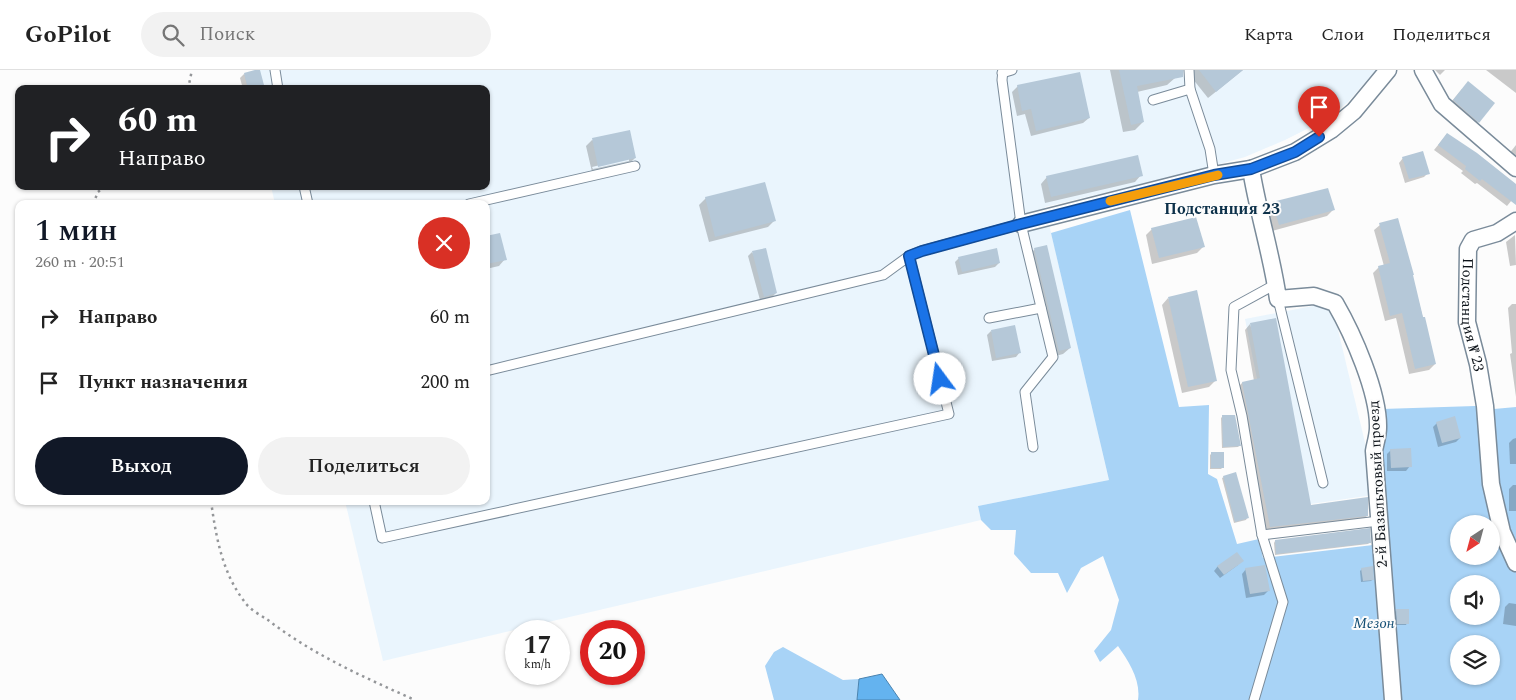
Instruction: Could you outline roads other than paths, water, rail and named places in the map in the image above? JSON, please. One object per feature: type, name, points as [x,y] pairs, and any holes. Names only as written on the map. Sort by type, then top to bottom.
[{"type":"street","points":[[1021,224],[1214,175],[1251,169],[1295,152],[1331,130],[1354,111],[1388,70]]},
{"type":"street","points":[[1423,70],[1442,104],[1516,168]]},
{"type":"street","points":[[1251,169],[1256,200],[1277,292]]},
{"type":"street","name":"Подстанция № 23","points":[[1516,221],[1497,233],[1473,240],[1468,249],[1467,322],[1478,364],[1485,406],[1491,484],[1502,532],[1516,563]]},
{"type":"street","name":"2-й Базальтовый проезд","points":[[1277,292],[1314,296],[1335,303],[1346,322],[1372,388],[1378,428],[1374,451],[1393,700]]},
{"type":"lane","points":[[275,70],[277,85]]},
{"type":"lane","points":[[1012,70],[1003,72],[1002,80],[1021,224],[1053,358],[1026,392],[1033,447]]},
{"type":"lane","points":[[1189,70],[1190,89],[1210,149],[1214,175]]},
{"type":"lane","points":[[1153,100],[1190,89]]},
{"type":"lane","points":[[486,200],[635,166]]},
{"type":"lane","points":[[490,370],[883,275],[909,256],[922,251],[1021,224]]},
{"type":"lane","points":[[375,505],[382,538],[949,414],[909,256]]},
{"type":"lane","points":[[1254,700],[1283,602],[1262,535],[1242,416],[1231,370],[1234,307],[1277,292],[1323,483]]},
{"type":"lane","points":[[989,318],[1041,308]]},
{"type":"lane","points":[[1262,535],[1379,521]]},
{"type":"water","points":[[882,674],[900,700],[857,700],[859,679]]},
{"type":"district","name":"Подстанция 23","points":[[1222,209]]},
{"type":"park label","name":"Мезон","points":[[1374,623]]}]
